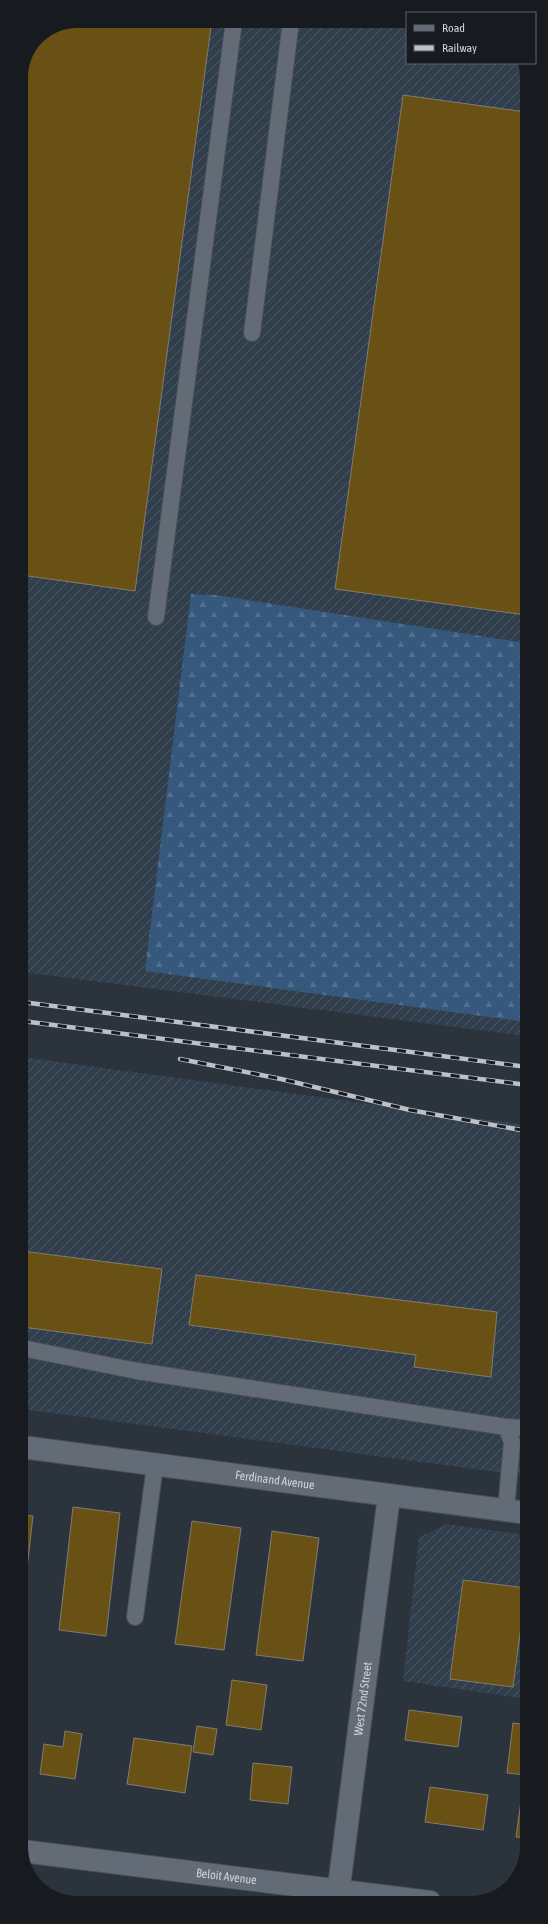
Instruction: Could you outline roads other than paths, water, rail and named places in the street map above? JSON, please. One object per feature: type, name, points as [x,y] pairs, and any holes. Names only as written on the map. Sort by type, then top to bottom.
[{"type":"street","name":"Ferdinand Avenue","points":[[28,1449],[516,1512]]},
{"type":"street","name":"West 72nd Street","points":[[338,1896],[389,1496]]},
{"type":"street","name":"Beloit Avenue","points":[[29,1852],[338,1896]]},
{"type":"lane","points":[[156,617],[233,28]]},
{"type":"lane","points":[[252,333],[290,28]]},
{"type":"lane","points":[[28,1349],[137,1371],[506,1427],[520,1428]]},
{"type":"lane","points":[[506,1427],[512,1442],[516,1512]]},
{"type":"lane","points":[[135,1617],[155,1465]]},
{"type":"railway","points":[[28,1003],[520,1066]]},
{"type":"railway","points":[[28,1022],[520,1084]]},
{"type":"railway","points":[[180,1059],[281,1079],[410,1110],[520,1130]]}]
